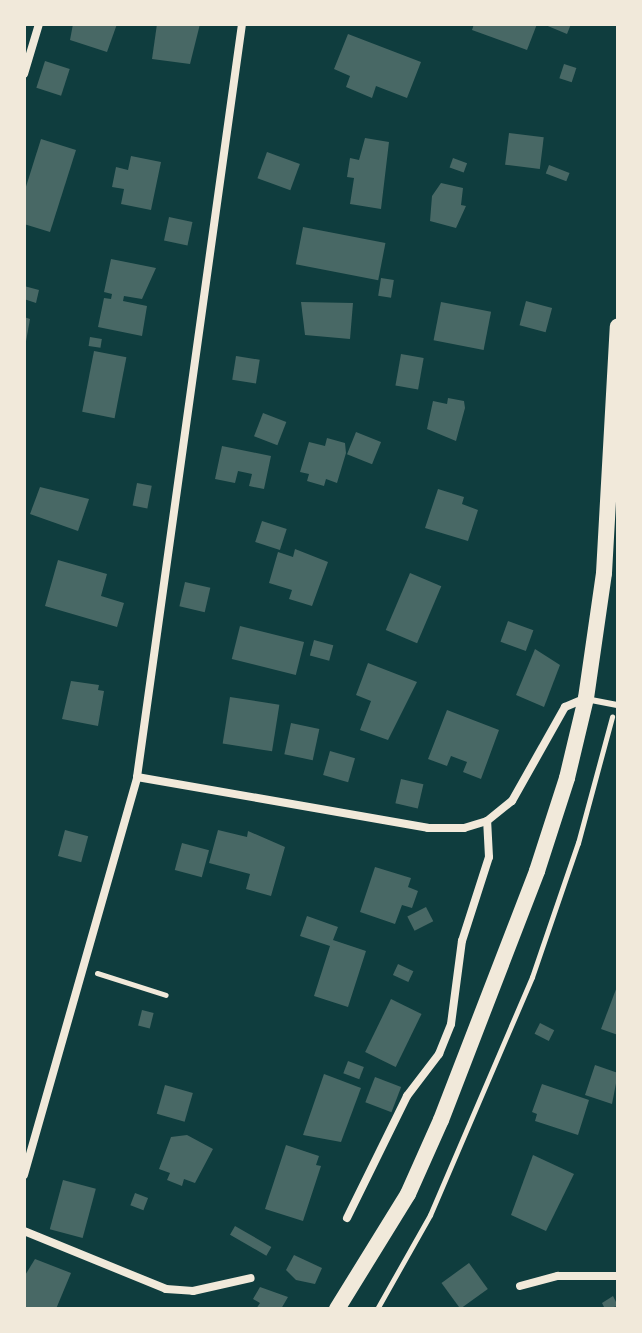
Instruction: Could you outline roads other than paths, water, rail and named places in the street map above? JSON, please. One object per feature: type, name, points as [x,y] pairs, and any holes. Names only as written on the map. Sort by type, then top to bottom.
[{"type":"main road","points":[[337,1309],[408,1194],[441,1120],[537,871],[586,698],[604,573],[618,326]]},
{"type":"street","points":[[24,74],[39,24]]},
{"type":"street","points":[[24,1175],[85,969],[137,777],[242,24]]},
{"type":"street","points":[[137,777],[428,828],[464,828],[487,821],[519,792],[565,707],[586,698]]},
{"type":"street","points":[[347,1218],[407,1096],[439,1054],[451,1024],[462,941],[489,857],[487,821]]},
{"type":"street","points":[[24,1231],[166,1289],[193,1291],[251,1278]]},
{"type":"street","points":[[520,1286],[558,1276],[618,1276]]},
{"type":"lane","points":[[586,698],[616,705]]}]
